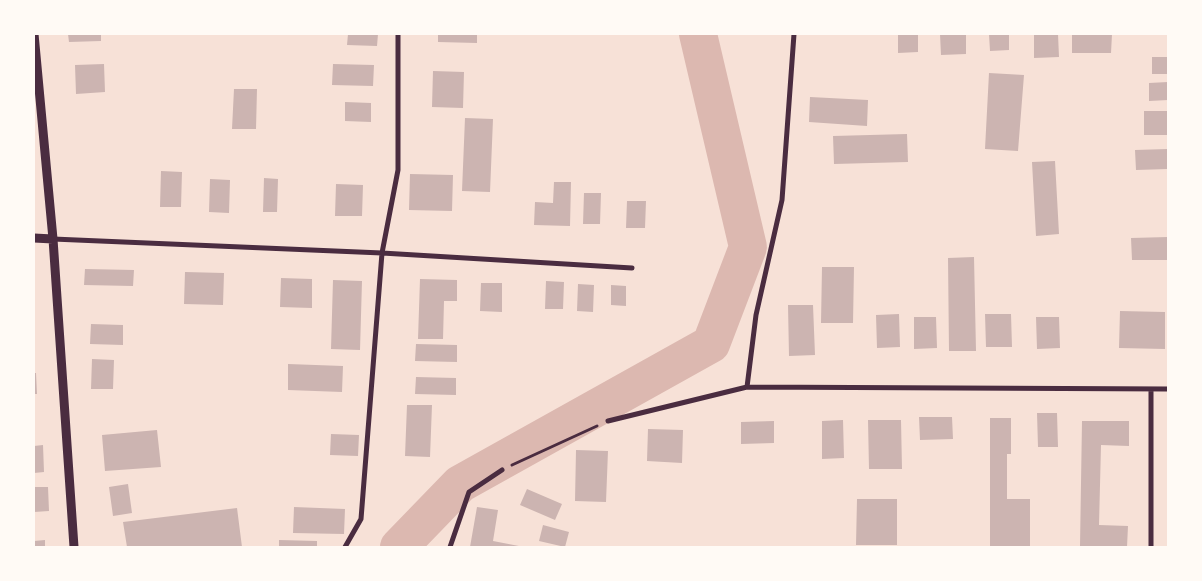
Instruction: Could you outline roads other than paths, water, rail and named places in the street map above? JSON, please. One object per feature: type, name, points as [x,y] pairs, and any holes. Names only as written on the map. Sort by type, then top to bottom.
[{"type":"street","points":[[34,34],[53,239],[74,547]]},
{"type":"street","points":[[345,547],[361,519],[382,253],[398,170],[398,34]]},
{"type":"street","points":[[747,387],[756,315],[782,200],[794,34]]},
{"type":"street","points":[[34,238],[382,253],[632,268]]},
{"type":"street","points":[[608,421],[747,387],[1168,389]]},
{"type":"street","points":[[1151,390],[1151,547]]},
{"type":"street","points":[[450,547],[469,492],[502,470]]},
{"type":"waterway","points":[[399,547],[460,484],[711,344],[748,247],[698,34]]}]
